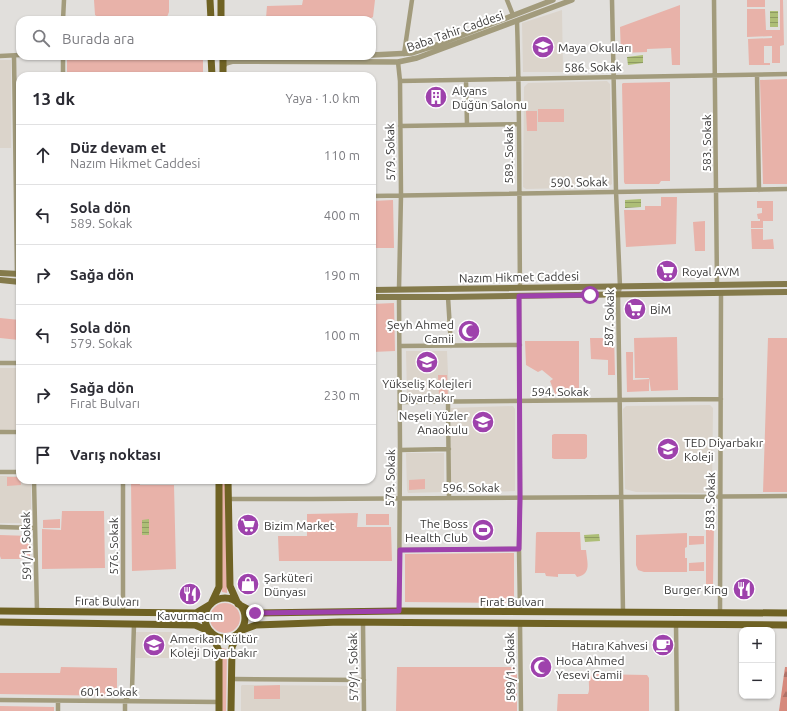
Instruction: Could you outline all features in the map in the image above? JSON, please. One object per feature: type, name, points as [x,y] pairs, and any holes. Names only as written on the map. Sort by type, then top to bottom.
[{"type":"main road","points":[[210,0],[210,16]]},
{"type":"main road","points":[[221,0],[222,16]]},
{"type":"main road","points":[[211,60],[212,72]]},
{"type":"main road","points":[[223,60],[223,72]]},
{"type":"main road","points":[[0,273],[16,274]]},
{"type":"main road","points":[[0,280],[16,282]]},
{"type":"main road","name":"Nazım Hikmet Caddesi","points":[[376,290],[787,284]]},
{"type":"main road","name":"Nazım Hikmet Caddesi","points":[[376,297],[787,292]]},
{"type":"main road","points":[[219,484],[219,587],[207,610],[205,622],[207,628],[216,636],[229,638],[240,631]]},
{"type":"main road","points":[[228,484],[230,586],[244,614],[244,620],[232,647],[231,711]]},
{"type":"main road","points":[[211,604],[221,599],[233,600],[238,604]]},
{"type":"main road","name":"Fırat Bulvarı","points":[[0,611],[196,613],[211,604]]},
{"type":"main road","name":"Fırat Bulvarı","points":[[238,604],[255,613],[399,611],[787,614]]},
{"type":"main road","name":"Fırat Bulvarı","points":[[0,622],[195,625],[211,632]]},
{"type":"main road","name":"Fırat Bulvarı","points":[[240,631],[256,625],[363,622],[787,625]]},
{"type":"main road","points":[[211,632],[219,651],[219,711]]},
{"type":"street","points":[[63,16],[64,0]]},
{"type":"street","points":[[404,54],[412,0]]},
{"type":"street","points":[[507,0],[513,15]]},
{"type":"street","name":"Baba Tahir Caddesi","points":[[376,55],[412,53],[553,0]]},
{"type":"street","name":"Baba Tahir Caddesi","points":[[223,66],[233,60],[398,62],[440,51],[572,0]]},
{"type":"street","name":"587. Sokak","points":[[612,0],[616,191],[620,287],[618,295],[623,612]]},
{"type":"street","name":"583. Sokak","points":[[714,0],[716,75],[717,285]]},
{"type":"street","name":"589. Sokak","points":[[517,21],[519,78],[518,193],[520,288]]},
{"type":"street","points":[[0,56],[14,56],[16,104]]},
{"type":"street","points":[[63,60],[63,72]]},
{"type":"street","name":"579. Sokak","points":[[398,62],[400,81],[401,195],[399,289]]},
{"type":"street","name":"586. Sokak","points":[[400,81],[787,74]]},
{"type":"street","points":[[757,75],[759,190]]},
{"type":"street","points":[[466,80],[467,125]]},
{"type":"street","points":[[400,126],[518,124]]},
{"type":"street","name":"590. Sokak","points":[[376,196],[787,189]]},
{"type":"street","name":"583. Sokak","points":[[720,613],[719,496],[721,293]]},
{"type":"street","points":[[519,296],[520,612]]},
{"type":"street","name":"579. Sokak","points":[[399,297],[399,611]]},
{"type":"street","points":[[448,297],[450,346]]},
{"type":"street","points":[[400,346],[520,345]]},
{"type":"street","points":[[0,363],[16,363]]},
{"type":"street","name":"594. Sokak","points":[[400,402],[721,399]]},
{"type":"street","points":[[448,402],[449,497]]},
{"type":"street","points":[[0,432],[16,432]]},
{"type":"street","points":[[400,450],[449,449]]},
{"type":"street","points":[[0,472],[16,472]]},
{"type":"street","name":"591/1. Sokak","points":[[34,484],[37,611]]},
{"type":"street","name":"576. Sokak","points":[[123,484],[123,612]]},
{"type":"street","name":"596. Sokak","points":[[228,498],[787,496]]},
{"type":"street","points":[[0,527],[35,528]]},
{"type":"street","points":[[400,550],[519,549]]},
{"type":"street","name":"579/1. Sokak","points":[[363,622],[364,711]]},
{"type":"street","name":"589/1. Sokak","points":[[520,623],[521,711]]},
{"type":"street","points":[[125,711],[125,702],[132,690],[134,624]]},
{"type":"street","points":[[676,624],[677,711]]},
{"type":"street","points":[[231,679],[364,680]]},
{"type":"street","name":"601. Sokak","points":[[0,700],[219,702]]},
{"type":"street","points":[[58,701],[58,711]]},
{"type":"shaded area","points":[[94,0],[169,0],[167,16],[95,15]]},
{"type":"shaded area","points":[[303,0],[375,0],[373,16],[266,16],[267,6],[302,5]]},
{"type":"shaded area","points":[[747,0],[765,0],[765,7],[747,7]]},
{"type":"shaded area","points":[[780,0],[783,0],[784,45],[780,46],[780,63],[772,63],[772,46],[764,46],[764,63],[770,63],[770,65],[749,65],[748,39],[772,38],[772,36],[747,37],[747,9],[765,9],[766,30],[780,30]]},
{"type":"shaded area","points":[[680,5],[680,65],[672,65],[671,48],[647,49],[647,52],[621,53],[620,27]]},
{"type":"shaded area","name":"Maya Okulları","points":[[562,10],[563,72],[523,72],[522,23]]},
{"type":"shaded area","points":[[770,11],[778,11],[778,27],[770,27]]},
{"type":"shaded area","points":[[643,55],[643,63],[628,65],[627,57]]},
{"type":"shaded area","points":[[0,60],[11,60],[11,148],[0,148]]},
{"type":"shaded area","points":[[67,60],[203,60],[203,72],[67,72]]},
{"type":"shaded area","points":[[787,79],[787,184],[763,184],[760,80]]},
{"type":"shaded area","points":[[607,81],[610,84],[612,184],[608,187],[526,189],[523,187],[524,87],[528,83]]},
{"type":"shaded area","points":[[670,82],[670,181],[661,181],[659,184],[625,184],[622,84]]},
{"type":"shaded area","points":[[538,109],[564,109],[564,122],[538,122]]},
{"type":"shaded area","points":[[526,111],[537,111],[537,131],[527,131]]},
{"type":"shaded area","points":[[661,197],[677,197],[676,244],[626,247],[624,210],[645,210],[645,206],[661,206]]},
{"type":"shaded area","points":[[641,199],[641,207],[625,208],[625,200]]},
{"type":"shaded area","points":[[393,200],[394,248],[376,248],[376,201]]},
{"type":"shaded area","points":[[757,201],[773,201],[773,221],[763,221],[763,228],[751,228],[751,221],[760,221],[757,214],[762,213],[762,208],[757,208]]},
{"type":"shaded area","points":[[705,221],[705,251],[695,251],[693,222]]},
{"type":"shaded area","points":[[751,229],[763,229],[763,240],[773,239],[774,249],[752,249]]},
{"type":"shaded area","points":[[394,303],[395,351],[376,352],[376,304]]},
{"type":"shaded area","points":[[0,318],[16,320],[16,340],[0,338]]},
{"type":"shaded area","points":[[609,335],[614,335],[615,375],[608,375],[608,360],[591,359],[590,338],[609,338]]},
{"type":"shaded area","points":[[677,337],[678,390],[651,391],[649,378],[635,378],[634,338]]},
{"type":"shaded area","points":[[768,338],[787,338],[787,492],[763,492]]},
{"type":"shaded area","points":[[525,341],[579,341],[579,392],[577,395],[555,394],[550,381],[553,379],[542,370],[538,372],[526,365]]},
{"type":"shaded area","name":"Yükseliş Kolejleri Diyarbakır","points":[[406,351],[447,351],[449,397],[410,397],[407,394]]},
{"type":"shaded area","points":[[626,352],[633,352],[633,380],[649,379],[649,391],[627,392]]},
{"type":"shaded area","points":[[0,368],[16,368],[16,429],[0,430]]},
{"type":"shaded area","points":[[438,375],[447,375],[448,396],[439,396]]},
{"type":"shaded area","name":"TED Diyarbakır Koleji","points":[[710,405],[713,408],[712,490],[709,493],[636,492],[625,489],[623,409],[626,406]]},
{"type":"shaded area","points":[[513,406],[515,409],[515,491],[451,493],[451,408]]},
{"type":"shaded area","points":[[552,435],[587,435],[587,457],[585,459],[552,458]]},
{"type":"shaded area","points":[[406,453],[444,453],[444,492],[408,493]]},
{"type":"shaded area","points":[[0,476],[16,476],[16,484],[31,484],[31,523],[0,523]]},
{"type":"shaded area","points":[[7,477],[16,477],[16,484],[21,485],[7,486]]},
{"type":"shaded area","points":[[425,479],[425,489],[409,490],[409,480]]},
{"type":"shaded area","points":[[131,484],[174,485],[176,569],[132,571]]},
{"type":"shaded area","points":[[221,484],[225,484],[227,593],[222,592]]},
{"type":"shaded area","points":[[62,511],[104,511],[105,568],[42,569],[42,529],[61,530]]},
{"type":"shaded area","points":[[358,513],[357,527],[391,527],[392,561],[279,561],[278,536],[307,536],[307,514]]},
{"type":"shaded area","points":[[366,514],[389,514],[389,525],[366,525]]},
{"type":"shaded area","points":[[60,519],[60,528],[43,528],[43,520]]},
{"type":"shaded area","points":[[149,519],[149,535],[142,535],[142,520]]},
{"type":"shaded area","points":[[706,523],[714,523],[713,584],[706,584]]},
{"type":"shaded area","points":[[537,532],[580,532],[581,550],[586,550],[588,567],[585,573],[577,577],[575,574],[558,574],[558,577],[546,576],[545,573],[535,573]]},
{"type":"shaded area","points":[[687,533],[685,558],[687,558],[687,572],[644,572],[638,570],[636,565],[636,535]]},
{"type":"shaded area","points":[[599,534],[600,541],[585,542],[584,535]]},
{"type":"shaded area","points":[[0,535],[30,536],[30,559],[1,559]]},
{"type":"shaded area","points":[[689,536],[704,536],[704,544],[689,545]]},
{"type":"shaded area","points":[[514,553],[514,603],[405,602],[405,554]]},
{"type":"shaded area","points":[[704,562],[704,571],[689,571],[689,563]]},
{"type":"shaded area","points":[[225,603],[231,604],[239,612],[239,624],[231,632],[225,633],[219,632],[211,624],[210,618],[211,612],[219,604]]},
{"type":"shaded area","name":"Amerikan Kültür Koleji Diyarbakır","points":[[136,632],[172,632],[172,658],[136,658]]},
{"type":"shaded area","points":[[222,648],[227,649],[226,711],[222,711]]},
{"type":"shaded area","points":[[61,667],[117,668],[117,694],[115,696],[0,694],[0,673],[60,673]]},
{"type":"shaded area","points":[[397,667],[514,667],[514,674],[517,674],[517,711],[396,711]]},
{"type":"shaded area","points":[[592,674],[647,675],[649,678],[649,711],[557,711],[558,694],[588,694],[589,679]]},
{"type":"shaded area","points":[[242,685],[359,686],[360,711],[241,711]]},
{"type":"shaded area","points":[[280,685],[280,699],[254,699],[254,686]]},
{"type":"shaded area","points":[[0,706],[54,707],[54,711],[0,711]]},
{"type":"green space","points":[[785,667],[787,667],[787,711],[779,711]]},
{"type":"place","name":"Maya Okulları","points":[[543,47]]},
{"type":"place","name":"Alyans Düğün Salonu","points":[[436,97]]},
{"type":"place","name":"Royal AVM","points":[[667,271]]},
{"type":"place","name":"BİM","points":[[635,309]]},
{"type":"place","name":"Şeyh Ahmed Camii","points":[[469,331]]},
{"type":"place","name":"Yükseliş Kolejleri Diyarbakır","points":[[427,362]]},
{"type":"place","name":"Neşeli Yüzler Anaokulu","points":[[483,422]]},
{"type":"place","name":"TED Diyarbakır Koleji","points":[[668,449]]},
{"type":"place","name":"Bizim Market","points":[[248,525]]},
{"type":"place","name":"The Boss Health Club","points":[[483,530]]},
{"type":"place","name":"Şarküteri Dünyası","points":[[248,584]]},
{"type":"place","name":"Burger King","points":[[744,589]]},
{"type":"place","name":"Kavurmacım","points":[[190,594]]},
{"type":"place","name":"Amerikan Kültür Koleji Diyarbakır","points":[[154,645]]},
{"type":"place","name":"Hatıra Kahvesi","points":[[663,645]]},
{"type":"place","name":"Hoca Ahmed Yesevi Camii","points":[[541,667]]},
{"type":"route","points":[[255,613],[399,611],[400,550],[519,549],[519,296],[590,295]]}]
